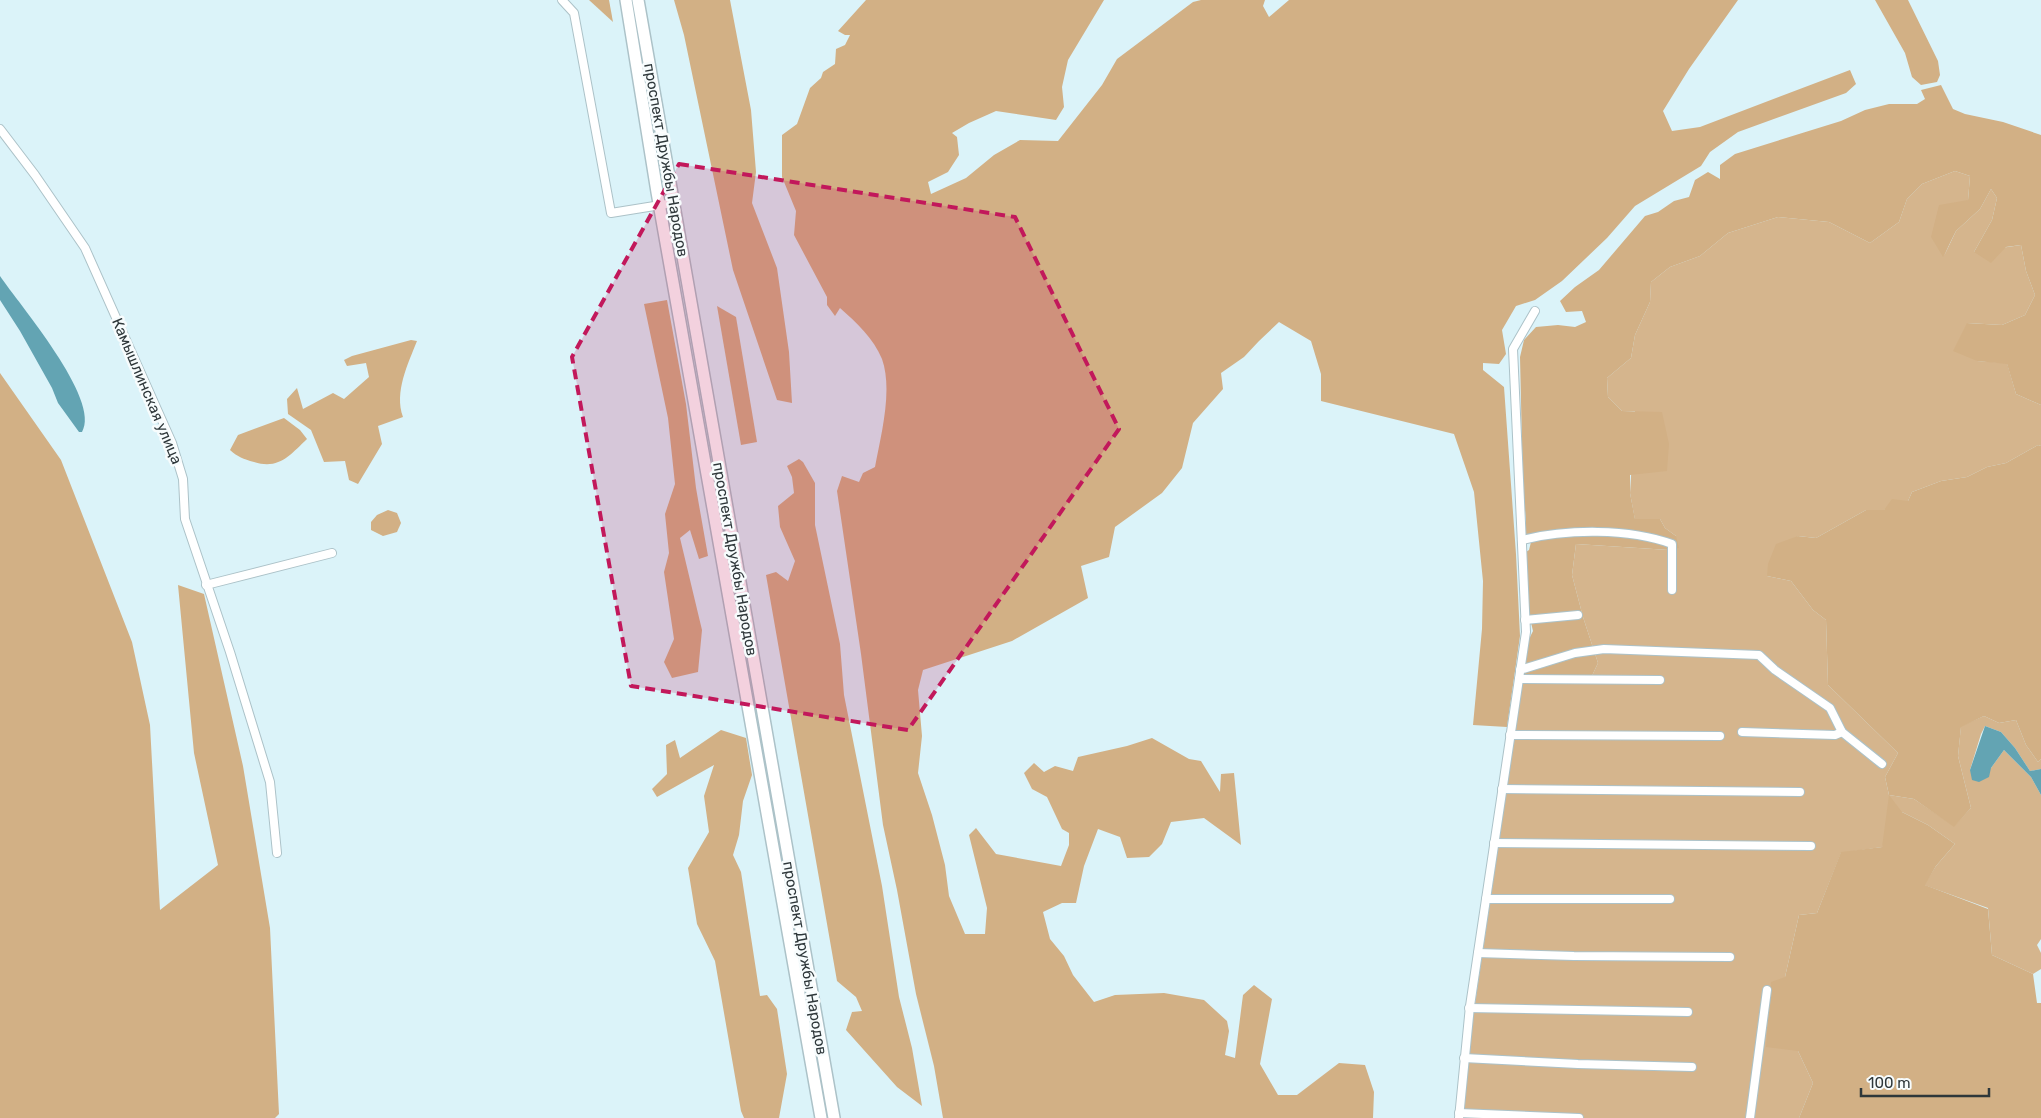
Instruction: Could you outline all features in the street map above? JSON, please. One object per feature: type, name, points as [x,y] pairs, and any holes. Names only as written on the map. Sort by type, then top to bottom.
[{"type":"main road","name":"проспект Дружбы Народов","points":[[626,0],[660,205],[821,1118]]},
{"type":"main road","name":"проспект Дружбы Народов","points":[[638,0],[834,1118]]},
{"type":"street","points":[[562,0],[574,13],[611,213],[673,203]]},
{"type":"street","name":"Камышлинская улица","points":[[0,130],[35,175],[86,248],[172,443],[183,479],[185,519],[230,652],[270,782],[277,853]]},
{"type":"street","points":[[1536,311],[1513,349],[1526,632],[1469,1008],[1459,1115],[1580,1118]]},
{"type":"street","points":[[1522,540],[1542,535],[1602,532],[1653,537],[1672,544],[1672,590]]},
{"type":"street","points":[[206,585],[332,553]]},
{"type":"street","points":[[1525,620],[1578,615]]},
{"type":"street","points":[[1520,674],[1575,653],[1604,649],[1759,655],[1775,670],[1830,708],[1842,732],[1882,764]]},
{"type":"street","points":[[1520,674],[1660,680]]},
{"type":"street","points":[[1742,732],[1835,735],[1842,732]]},
{"type":"street","points":[[1510,735],[1720,736]]},
{"type":"street","points":[[1502,789],[1800,792]]},
{"type":"street","points":[[1494,844],[1811,846]]},
{"type":"street","points":[[1486,899],[1670,899]]},
{"type":"street","points":[[1478,952],[1574,956],[1730,957]]},
{"type":"street","points":[[1750,1118],[1767,990]]},
{"type":"street","points":[[1469,1008],[1688,1012]]},
{"type":"street","points":[[1464,1058],[1692,1067]]},
{"type":"highlighted area","points":[[679,164],[1015,217],[1119,429],[908,730],[631,686],[572,357]]},
{"type":"shaded area","points":[[589,0],[609,0],[613,22]]},
{"type":"shaded area","points":[[674,0],[730,0],[751,110],[756,172],[752,203],[777,268],[789,352],[792,403],[777,400],[733,270],[684,35]]},
{"type":"shaded area","points":[[866,0],[1104,0],[1068,60],[1062,87],[1064,107],[1056,120],[996,111],[952,133],[957,137],[959,155],[948,172],[928,182],[931,194],[966,178],[994,155],[1020,140],[1058,141],[1102,85],[1117,59],[1193,2],[1201,0],[1265,0],[1263,6],[1269,17],[1289,0],[1738,0],[1689,69],[1663,111],[1672,131],[1700,127],[1850,70],[1856,84],[1846,93],[1738,132],[1710,152],[1701,166],[1635,206],[1607,238],[1562,281],[1535,300],[1516,306],[1502,330],[1506,354],[1499,364],[1483,363],[1483,370],[1504,387],[1516,554],[1520,636],[1507,727],[1473,725],[1482,629],[1483,581],[1474,492],[1454,434],[1321,401],[1321,374],[1311,341],[1279,322],[1244,357],[1221,373],[1223,389],[1193,423],[1182,468],[1162,493],[1115,527],[1109,557],[1081,566],[1088,598],[1012,641],[923,670],[918,690],[922,736],[918,773],[932,815],[945,865],[949,896],[965,934],[985,934],[987,908],[969,835],[976,828],[996,854],[1061,866],[1069,845],[1069,833],[1062,829],[1047,797],[1032,789],[1024,773],[1034,763],[1044,772],[1055,766],[1073,771],[1078,757],[1127,746],[1152,738],[1189,759],[1201,761],[1220,792],[1221,774],[1234,773],[1241,845],[1204,818],[1171,822],[1162,844],[1149,857],[1127,858],[1120,837],[1098,829],[1084,866],[1076,903],[1062,903],[1043,912],[1050,939],[1064,956],[1073,975],[1094,1002],[1115,995],[1164,993],[1204,1000],[1227,1021],[1229,1031],[1225,1055],[1235,1058],[1243,995],[1254,985],[1272,999],[1260,1064],[1278,1095],[1297,1095],[1339,1063],[1365,1065],[1374,1092],[1373,1118],[943,1118],[934,1066],[916,994],[883,825],[861,654],[837,491],[842,476],[859,482],[863,473],[875,467],[885,413],[885,371],[879,352],[864,331],[840,308],[835,316],[827,305],[827,297],[794,235],[796,211],[782,177],[782,135],[797,124],[810,88],[821,78],[823,72],[835,64],[836,49],[845,45],[850,35],[845,35],[838,31]]},
{"type":"shaded area","points":[[1875,0],[1908,0],[1938,61],[1940,75],[1937,82],[1921,85],[1912,77],[1905,53]]},
{"type":"shaded area","points":[[1941,85],[1953,109],[1965,114],[2003,122],[2041,135],[2041,405],[2016,394],[2007,364],[1977,361],[1953,351],[1967,323],[2002,325],[2025,315],[2035,295],[2026,271],[2021,245],[2006,247],[1991,263],[1974,252],[1992,220],[1997,198],[1991,189],[1980,209],[1956,231],[1943,257],[1931,237],[1939,205],[1968,200],[1970,176],[1955,171],[1922,184],[1907,199],[1899,222],[1870,243],[1829,222],[1778,217],[1728,233],[1700,256],[1670,267],[1651,282],[1650,302],[1635,335],[1631,358],[1607,378],[1608,397],[1622,411],[1662,412],[1669,444],[1667,471],[1630,475],[1630,493],[1635,519],[1660,519],[1665,528],[1676,536],[1679,548],[1669,550],[1576,544],[1572,575],[1598,663],[1590,680],[1523,679],[1528,641],[1533,631],[1529,614],[1526,552],[1529,550],[1531,542],[1525,535],[1526,520],[1523,491],[1520,357],[1524,340],[1536,327],[1558,325],[1575,327],[1586,322],[1582,311],[1566,312],[1560,301],[1575,287],[1599,270],[1645,216],[1658,212],[1674,201],[1689,197],[1695,180],[1708,172],[1720,179],[1720,165],[1735,154],[1841,121],[1865,110],[1889,104],[1917,104],[1925,99],[1921,90]]},
{"type":"shaded area","points":[[1955,171],[1970,176],[1968,200],[1944,256],[1956,231],[1980,209],[1991,189],[1997,198],[1992,220],[1974,252],[2021,245],[2026,271],[2035,295],[2025,315],[2002,325],[1967,323],[1977,361],[2007,363],[2016,394],[2041,405],[2041,446],[2038,445],[2006,463],[1987,467],[1967,477],[1941,481],[1912,492],[1908,501],[1884,510],[1866,510],[1816,538],[1798,536],[1767,576],[1791,581],[1813,610],[1826,620],[1828,685],[1898,753],[1885,777],[1889,795],[1914,799],[1954,826],[1971,808],[1958,756],[1961,726],[1984,716],[1999,723],[2016,720],[2026,745],[2038,762],[2041,759],[2041,769],[2030,771],[2015,748],[2001,732],[1985,726],[1970,770],[1991,768],[2004,750],[2031,777],[2041,795],[2041,939],[2037,945],[2041,953],[2041,969],[2033,974],[1992,955],[1988,908],[1924,885],[1936,866],[1955,844],[1928,825],[1902,812],[1882,847],[1841,853],[1817,913],[1799,915],[1785,977],[1798,1051],[1813,1083],[1799,1118],[1458,1118],[1523,679],[1590,680],[1598,663],[1572,575],[1576,544],[1669,550],[1676,536],[1665,528],[1660,519],[1635,520],[1630,493],[1635,411],[1622,411],[1608,397],[1607,378],[1631,358],[1635,335],[1650,302],[1651,282],[1670,267],[1700,256],[1728,233],[1778,217],[1829,222],[1870,243],[1899,222],[1907,199],[1922,184]]},
{"type":"shaded area","points":[[667,300],[686,404],[696,488],[708,556],[699,559],[690,530],[680,538],[702,630],[698,672],[672,678],[664,662],[674,639],[664,572],[669,553],[665,514],[675,484],[668,418],[644,304]]},
{"type":"shaded area","points":[[717,306],[736,317],[757,442],[741,445]]},
{"type":"shaded area","points":[[411,340],[417,341],[401,388],[400,398],[403,417],[378,426],[382,444],[358,484],[349,480],[345,461],[324,462],[311,430],[288,414],[287,399],[297,388],[303,409],[333,393],[344,399],[369,377],[366,363],[347,366],[344,360],[352,356]]},
{"type":"shaded area","points":[[0,373],[61,460],[132,642],[150,725],[160,910],[218,865],[194,753],[178,585],[204,594],[243,766],[270,928],[279,1114],[275,1118],[0,1118]]},
{"type":"shaded area","points":[[284,418],[300,430],[307,439],[284,459],[270,464],[263,464],[244,459],[230,450],[238,435]]},
{"type":"shaded area","points":[[2038,445],[2041,446],[2041,759],[2038,762],[2026,745],[2016,720],[1999,723],[1984,716],[1961,727],[1958,756],[1971,808],[1954,827],[1914,799],[1889,795],[1885,777],[1898,753],[1828,685],[1826,620],[1813,610],[1791,581],[1767,576],[1768,564],[1776,544],[1798,536],[1816,538],[1866,510],[1884,510],[1892,499],[1908,501],[1912,492],[1941,481],[1967,477],[1987,467],[2006,463]]},
{"type":"shaded area","points":[[799,459],[803,462],[815,483],[815,525],[840,644],[844,695],[882,886],[899,997],[912,1048],[922,1106],[897,1087],[846,1030],[852,1012],[862,1011],[856,997],[837,981],[766,575],[776,572],[788,581],[795,561],[780,527],[778,506],[794,493],[792,477],[787,466]]},
{"type":"shaded area","points":[[388,510],[397,513],[401,523],[397,532],[383,536],[371,530],[371,522],[377,515]]},
{"type":"shaded area","points":[[721,730],[746,738],[752,775],[743,801],[739,835],[733,855],[741,872],[760,996],[767,995],[777,1009],[787,1074],[779,1118],[744,1118],[741,1111],[715,961],[697,924],[688,868],[709,832],[704,796],[714,765],[657,797],[652,789],[667,774],[666,745],[675,740],[680,758]]},
{"type":"shaded area","points":[[1889,795],[1902,812],[1928,825],[1955,844],[1936,866],[1925,885],[1988,909],[1992,955],[2033,974],[2037,1003],[2041,1003],[2041,1118],[1799,1118],[1813,1083],[1798,1051],[1766,1047],[1771,982],[1785,977],[1799,915],[1817,913],[1841,852],[1882,847]]},
{"type":"water","points":[[0,276],[39,329],[70,376],[80,398],[85,417],[82,432],[79,432],[58,403],[52,388],[20,331],[0,300]]},
{"type":"water","points":[[1985,726],[2001,732],[2015,748],[2030,771],[2041,769],[2041,795],[2031,777],[2004,750],[1991,768],[1989,777],[1979,782],[1972,780],[1970,770]]}]
